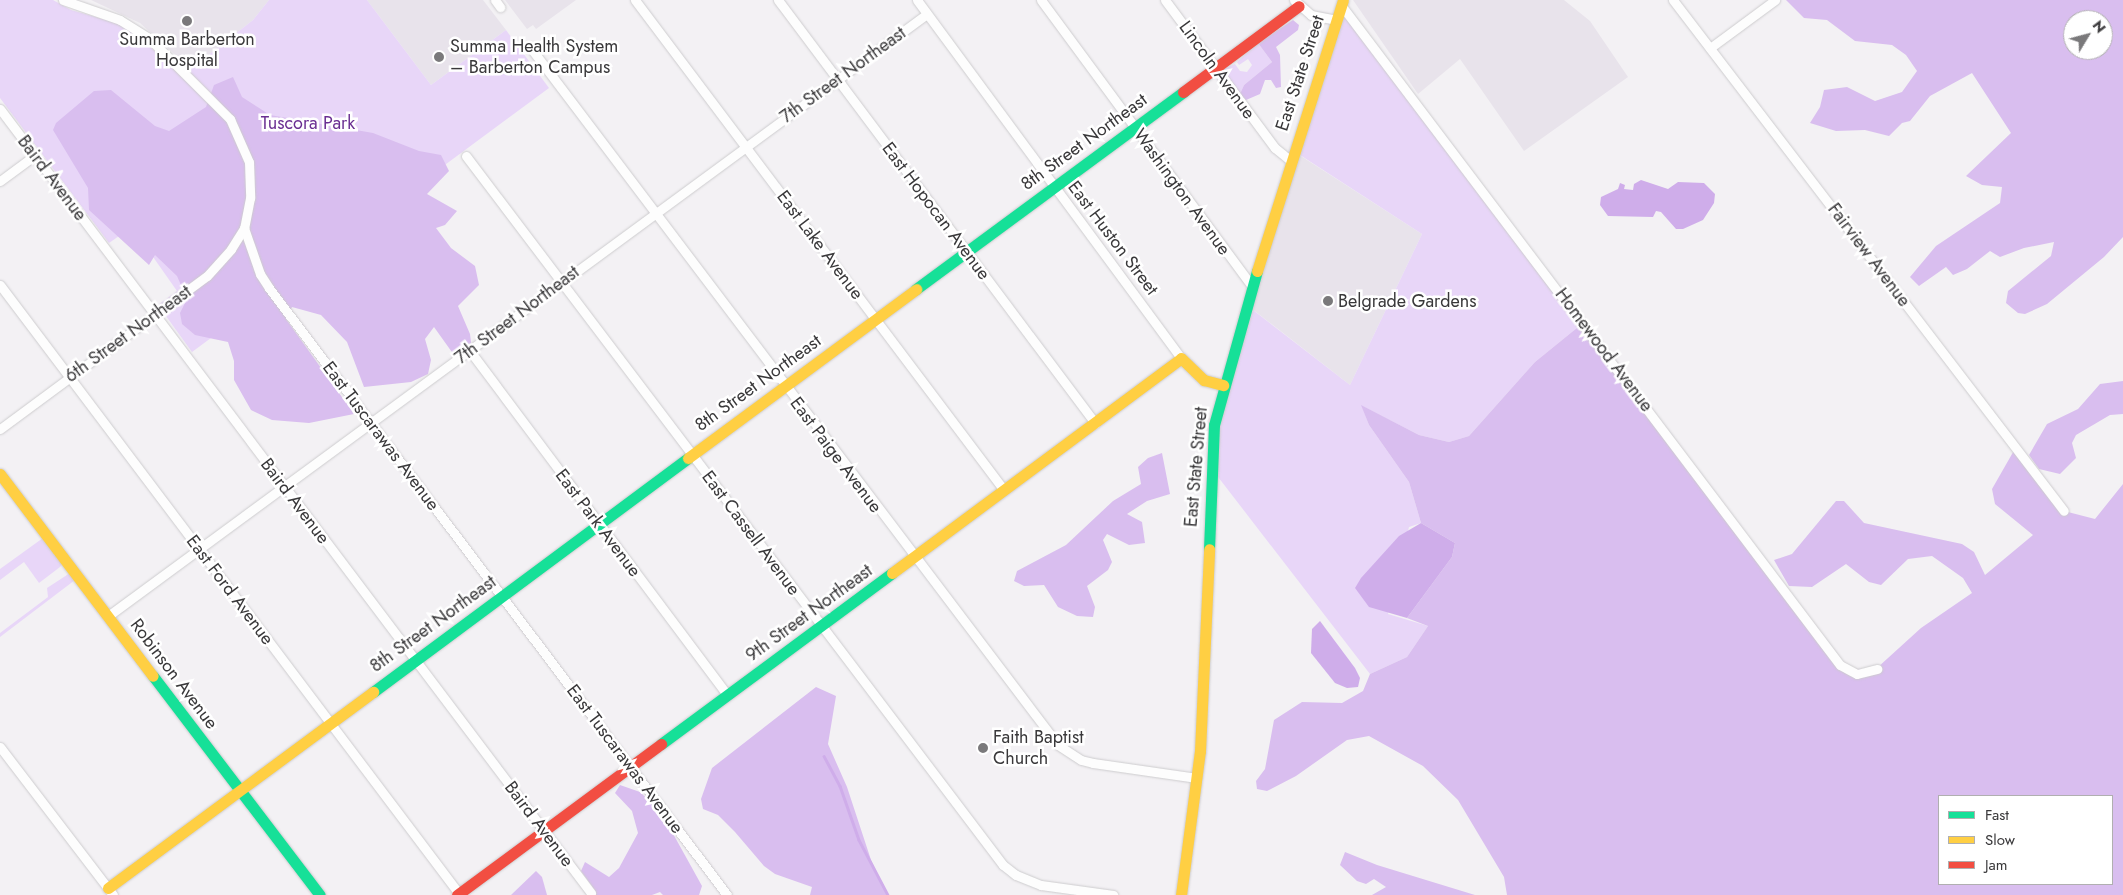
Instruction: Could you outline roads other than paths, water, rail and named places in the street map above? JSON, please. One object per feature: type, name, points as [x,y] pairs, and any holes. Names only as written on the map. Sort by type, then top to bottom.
[{"type":"street","points":[[63,0],[120,20],[149,38],[230,119],[249,162],[250,198],[244,228]]},
{"type":"street","name":"East Lake Avenue","points":[[635,0],[1004,490]]},
{"type":"street","name":"East Hopocan Avenue","points":[[778,0],[1095,423]]},
{"type":"street","name":"East Huston Street","points":[[917,0],[1053,187],[1181,358],[1194,374],[1213,384],[1223,385]]},
{"type":"street","name":"Washington Avenue","points":[[1041,0],[1252,286]]},
{"type":"street","name":"Lincoln Avenue","points":[[1165,0],[1275,148],[1290,160]]},
{"type":"street","name":"Fairview Avenue","points":[[1673,0],[2064,511]]},
{"type":"street","points":[[1710,48],[1775,0]]},
{"type":"street","name":"East State Street","points":[[1181,895],[1197,778],[1210,464],[1223,385],[1290,160],[1342,2]]},
{"type":"street","name":"Homewood Avenue","points":[[1342,2],[1840,665],[1857,674],[1877,668]]},
{"type":"street","points":[[1296,3],[1320,18],[1336,20]]},
{"type":"street","name":"8th Street Northeast","points":[[111,891],[239,788],[1215,68],[1296,3]]},
{"type":"street","name":"7th Street Northeast","points":[[108,616],[926,14]]},
{"type":"street","name":"East Paige Avenue","points":[[530,47],[784,386],[1062,749],[1093,763],[1197,778]]},
{"type":"street","name":"Baird Avenue","points":[[0,109],[591,893]]},
{"type":"street","points":[[0,181],[35,155]]},
{"type":"street","name":"East Cassell Avenue","points":[[466,156],[1003,865],[1021,877],[1041,885],[1113,895]]},
{"type":"street","name":"6th Street Northeast","points":[[0,429],[207,276],[231,250],[244,228]]},
{"type":"street","name":"East Tuscarawas Avenue","points":[[244,228],[269,288],[728,895]]},
{"type":"street","name":"East Ford Avenue","points":[[0,285],[459,894]]},
{"type":"street","name":"East Park Avenue","points":[[470,351],[727,695]]},
{"type":"street","name":"9th Street Northeast","points":[[459,894],[1181,358]]},
{"type":"street","name":"Robinson Avenue","points":[[0,474],[320,895]]},
{"type":"street","points":[[0,747],[111,891]]},
{"type":"waterway","points":[[824,756],[840,786],[859,840],[888,895]]},
{"type":"place","name":"Summa Barberton Hospital","points":[[187,21]]},
{"type":"place","name":"Summa Health System – Barberton Campus","points":[[439,57]]},
{"type":"place","name":"Belgrade Gardens","points":[[1328,301]]},
{"type":"place","name":"Faith Baptist Church","points":[[983,748]]},
{"type":"park label","name":"Tuscora Park","points":[[308,123]]}]
